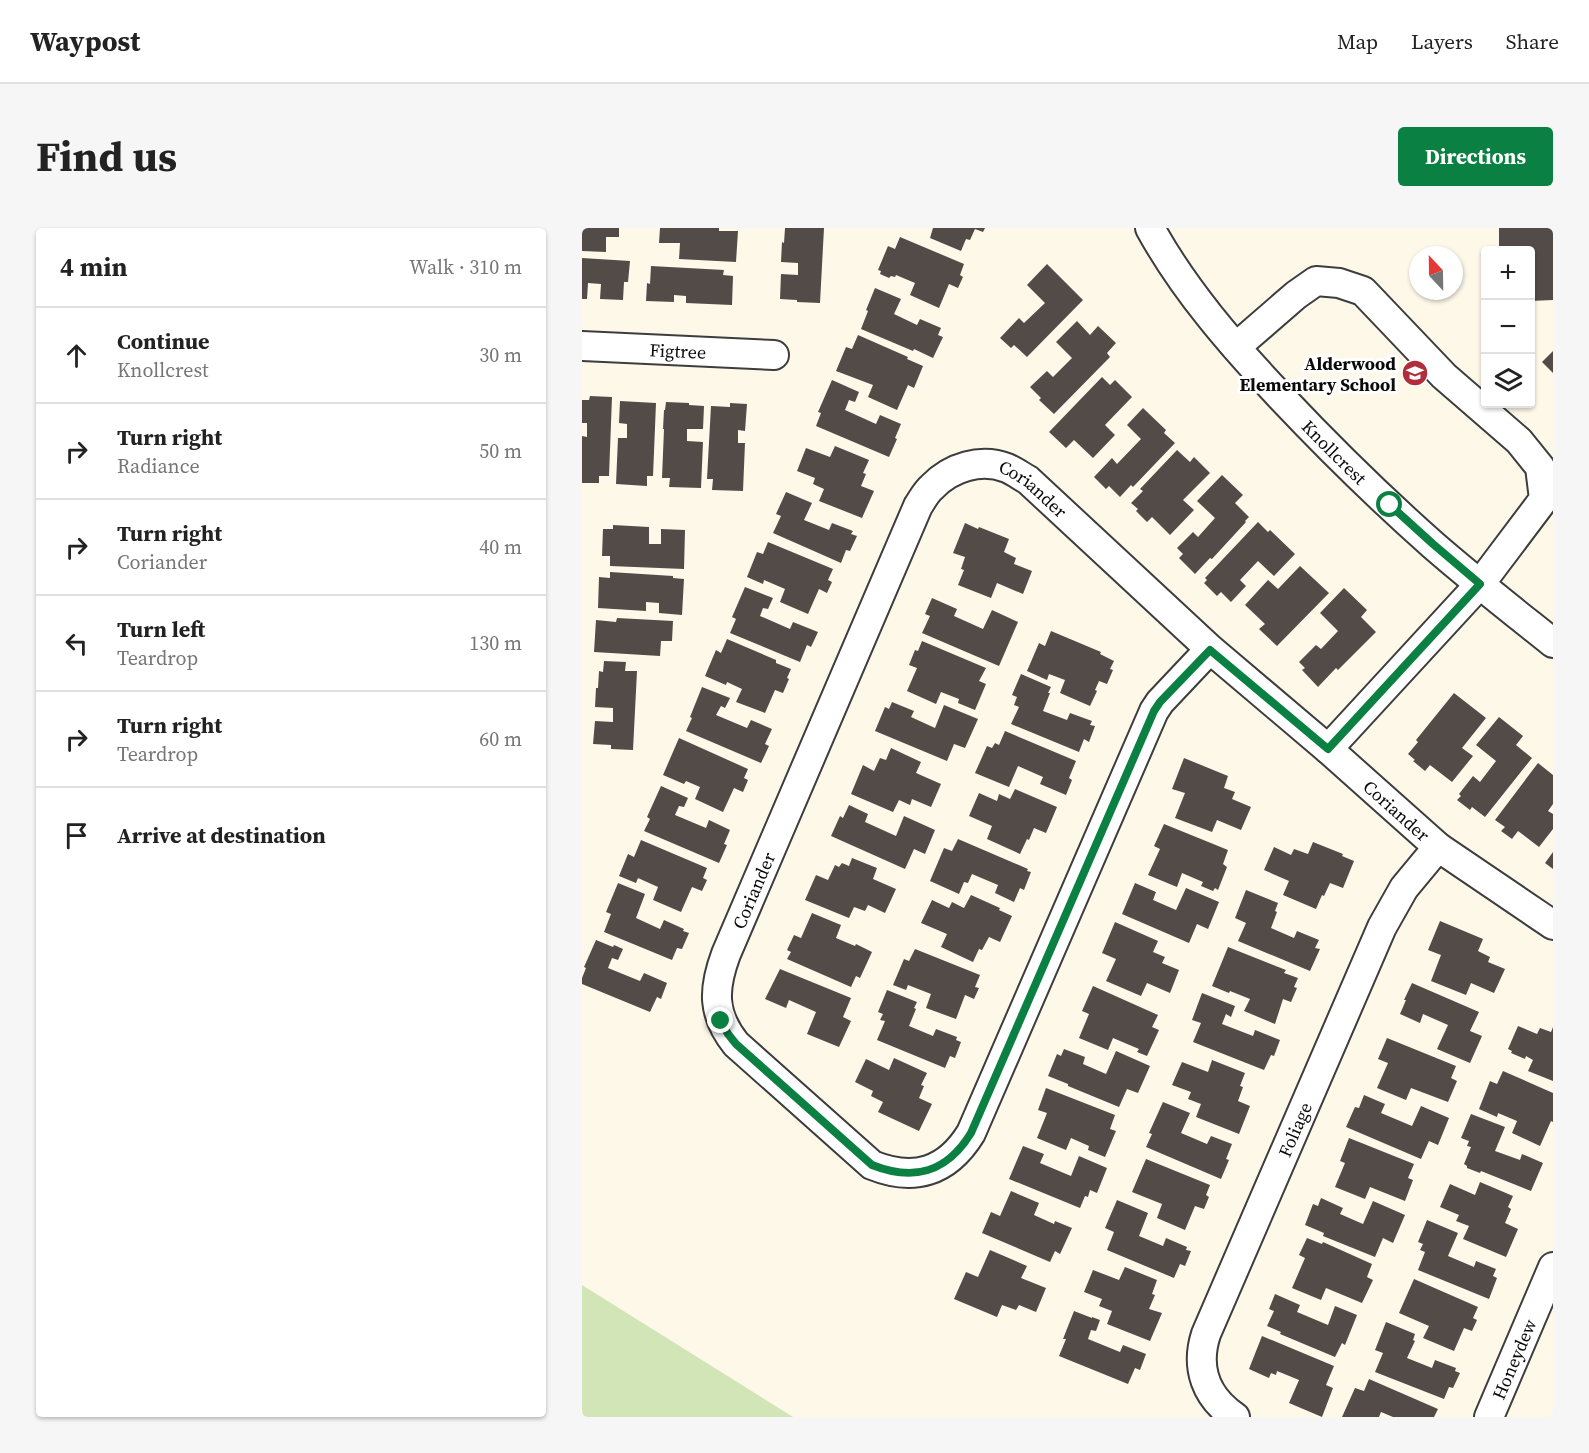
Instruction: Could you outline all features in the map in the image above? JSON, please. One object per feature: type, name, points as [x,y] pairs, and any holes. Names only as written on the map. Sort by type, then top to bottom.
[{"type":"street","name":"Knollcrest","points":[[1150,228],[1179,274],[1236,347],[1339,457],[1433,544],[1553,643]]},
{"type":"street","points":[[1236,347],[1296,295],[1316,281],[1340,283],[1363,291],[1444,376],[1519,441],[1540,467],[1544,499],[1480,584],[1328,749]]},
{"type":"street","name":"Figtree","points":[[582,346],[774,354]]},
{"type":"street","name":"Coriander","points":[[1210,650],[1154,711],[971,1133],[954,1155],[939,1167],[921,1173],[903,1174],[886,1171],[872,1165],[736,1044],[721,1021],[717,1006],[718,981],[726,954],[918,506],[932,487],[948,474],[963,467],[980,464],[996,465],[1028,480],[1210,650],[1328,749],[1438,847],[1553,926]]},
{"type":"street","name":"Foliage","points":[[1234,1417],[1218,1403],[1206,1385],[1201,1353],[1206,1334],[1382,927],[1404,888],[1438,847]]},
{"type":"street","name":"Honeydew","points":[[1489,1417],[1553,1267]]},
{"type":"green space","points":[[582,1285],[793,1417],[582,1417]]},
{"type":"building","points":[[582,228],[619,228],[619,237],[606,237],[606,252],[582,251]]},
{"type":"building","points":[[660,228],[719,228],[719,231],[738,231],[736,262],[679,259],[680,243],[659,243]]},
{"type":"building","points":[[785,228],[824,228],[820,303],[780,299],[781,274],[798,275],[798,263],[781,262]]},
{"type":"building","points":[[933,228],[985,228],[983,232],[975,229],[970,240],[966,239],[961,251],[930,238]]},
{"type":"building","points":[[1499,228],[1553,228],[1553,300],[1535,301],[1535,246],[1499,246]]},
{"type":"building","points":[[900,237],[964,264],[960,275],[963,277],[958,288],[949,284],[939,308],[910,295],[915,283],[896,275],[889,278],[880,274],[881,271],[878,270],[888,246],[895,249]]},
{"type":"building","points":[[582,258],[630,261],[628,282],[624,282],[623,300],[600,299],[601,284],[588,283],[587,299],[582,299]]},
{"type":"building","points":[[1047,264],[1083,300],[1027,357],[1014,345],[1011,348],[1000,338],[1019,318],[1024,323],[1045,303],[1027,285]]},
{"type":"building","points":[[651,266],[724,270],[723,275],[733,276],[732,305],[686,303],[686,296],[674,295],[674,302],[646,301]]},
{"type":"building","points":[[875,288],[901,299],[894,314],[917,325],[920,319],[941,328],[938,335],[943,337],[933,358],[861,329]]},
{"type":"building","points":[[1077,321],[1090,335],[1098,326],[1116,343],[1107,353],[1110,357],[1054,414],[1039,400],[1041,398],[1030,387],[1047,371],[1053,377],[1072,358],[1056,342]]},
{"type":"building","points":[[858,335],[923,366],[914,388],[908,385],[897,410],[868,397],[873,385],[836,371],[846,347],[852,349]]},
{"type":"building","points":[[1553,351],[1553,373],[1542,362]]},
{"type":"building","points":[[1102,377],[1110,385],[1115,380],[1132,397],[1105,425],[1115,435],[1093,458],[1074,440],[1066,448],[1049,432]]},
{"type":"building","points":[[832,380],[859,392],[855,402],[849,400],[845,410],[876,424],[880,415],[901,424],[889,457],[816,426],[821,413],[818,412]]},
{"type":"building","points":[[590,396],[612,397],[609,476],[599,476],[599,483],[582,483],[582,436],[587,437],[587,423],[582,423],[582,400],[589,400]]},
{"type":"building","points":[[620,401],[656,403],[653,476],[647,476],[647,486],[616,484],[618,438],[627,438],[627,424],[619,423]]},
{"type":"building","points":[[666,402],[704,406],[703,429],[687,429],[687,441],[703,442],[701,488],[669,487],[670,478],[662,478]]},
{"type":"building","points":[[730,403],[747,404],[745,431],[738,430],[738,443],[745,443],[743,491],[712,490],[713,479],[707,479],[711,406],[730,407]]},
{"type":"building","points":[[1143,408],[1166,430],[1164,433],[1175,443],[1133,487],[1131,485],[1120,497],[1109,486],[1106,489],[1094,477],[1112,458],[1117,464],[1141,439],[1127,425]]},
{"type":"building","points":[[835,446],[869,460],[863,473],[866,474],[861,486],[874,491],[862,518],[819,501],[824,489],[813,484],[815,478],[797,471],[806,448],[830,457]]},
{"type":"building","points":[[1177,450],[1190,462],[1194,457],[1210,473],[1183,500],[1194,510],[1170,535],[1152,517],[1147,522],[1131,503],[1143,491],[1140,489]]},
{"type":"building","points":[[1222,475],[1243,495],[1235,503],[1249,517],[1212,559],[1210,558],[1195,574],[1179,558],[1183,554],[1177,548],[1193,532],[1198,537],[1215,518],[1197,501]]},
{"type":"building","points":[[786,492],[812,503],[804,520],[829,530],[832,523],[853,531],[851,534],[857,536],[850,551],[846,550],[841,563],[773,533],[781,516],[776,514]]},
{"type":"building","points":[[1258,522],[1295,554],[1274,576],[1258,561],[1240,580],[1246,586],[1231,602],[1221,592],[1217,596],[1204,583],[1207,580],[1205,578]]},
{"type":"building","points":[[965,523],[1009,539],[1004,552],[1016,558],[1014,564],[1032,571],[1023,594],[997,583],[991,598],[958,585],[964,570],[961,569],[965,557],[953,553]]},
{"type":"building","points":[[613,525],[649,527],[649,544],[661,544],[661,529],[685,530],[684,569],[610,566],[610,556],[602,556],[603,529],[613,529]]},
{"type":"building","points":[[768,542],[833,569],[828,580],[832,582],[827,593],[819,589],[808,614],[780,602],[785,589],[764,580],[763,584],[747,577],[757,552],[763,554]]},
{"type":"building","points":[[1300,566],[1329,593],[1277,646],[1259,629],[1265,624],[1245,605],[1268,580],[1278,589]]},
{"type":"building","points":[[610,572],[673,576],[673,578],[684,579],[682,615],[659,613],[659,603],[646,602],[646,611],[598,608],[599,577],[610,578]]},
{"type":"building","points":[[745,587],[773,598],[768,609],[763,608],[760,616],[790,629],[793,622],[818,632],[811,647],[807,645],[800,662],[730,633],[736,619],[732,617]]},
{"type":"building","points":[[1344,588],[1367,610],[1361,617],[1376,632],[1318,687],[1302,670],[1305,668],[1299,662],[1316,645],[1321,649],[1338,631],[1320,613]]},
{"type":"building","points":[[932,598],[957,609],[954,616],[983,629],[992,610],[1018,622],[999,666],[922,633],[930,616],[925,614]]},
{"type":"building","points":[[617,618],[673,621],[672,641],[661,641],[660,656],[594,652],[596,620],[616,622]]},
{"type":"building","points":[[1051,631],[1101,652],[1100,654],[1114,661],[1107,684],[1099,681],[1090,706],[1060,693],[1065,680],[1049,674],[1047,680],[1027,671],[1039,643],[1045,646]]},
{"type":"building","points":[[727,639],[791,669],[783,693],[775,690],[765,713],[736,702],[742,689],[705,676],[716,650],[721,653]]},
{"type":"building","points":[[922,641],[986,668],[979,681],[986,684],[975,710],[958,703],[959,699],[941,692],[936,704],[907,691],[917,668],[909,665],[915,650],[918,651]]},
{"type":"building","points":[[604,661],[626,662],[625,671],[637,671],[633,750],[611,749],[611,745],[593,744],[595,721],[613,722],[613,708],[595,707],[599,671],[603,672]]},
{"type":"building","points":[[1021,674],[1051,687],[1043,711],[1067,720],[1070,713],[1092,721],[1090,725],[1095,726],[1089,742],[1084,739],[1079,752],[1011,724],[1019,707],[1014,705],[1017,697],[1012,695]]},
{"type":"building","points":[[702,687],[730,698],[725,708],[721,706],[716,715],[747,728],[751,720],[772,729],[765,744],[769,746],[761,763],[686,731]]},
{"type":"building","points":[[1454,693],[1486,718],[1462,748],[1473,756],[1452,782],[1430,765],[1425,771],[1408,754],[1418,742],[1416,740]]},
{"type":"building","points":[[892,702],[914,711],[911,717],[935,728],[944,705],[978,719],[965,748],[954,744],[947,761],[875,731],[885,707],[889,709]]},
{"type":"building","points":[[1499,717],[1523,736],[1516,745],[1532,758],[1485,817],[1472,807],[1470,810],[1457,800],[1473,776],[1480,782],[1496,761],[1476,745]]},
{"type":"building","points":[[1005,731],[1076,761],[1069,778],[1072,780],[1066,795],[1040,784],[1043,777],[1018,766],[1009,787],[975,773],[987,746],[992,748],[995,743],[999,745]]},
{"type":"building","points":[[679,738],[748,769],[744,778],[748,780],[743,792],[734,788],[723,812],[695,799],[700,787],[686,781],[684,784],[663,775]]},
{"type":"building","points":[[891,748],[921,762],[916,773],[941,784],[931,807],[912,799],[910,805],[899,800],[893,812],[851,794],[863,765],[874,771],[880,758],[886,760]]},
{"type":"building","points":[[1184,758],[1228,776],[1224,788],[1235,792],[1232,799],[1251,807],[1241,830],[1217,820],[1212,832],[1175,818],[1185,793],[1172,789]]},
{"type":"building","points":[[1538,763],[1553,775],[1553,804],[1548,811],[1553,814],[1553,829],[1539,847],[1518,831],[1512,839],[1501,831],[1505,827],[1495,820]]},
{"type":"building","points":[[661,786],[688,798],[684,807],[679,806],[675,815],[706,828],[709,820],[730,830],[724,844],[727,845],[719,863],[644,831],[650,819],[647,817]]},
{"type":"building","points":[[1015,789],[1057,807],[1046,833],[1034,828],[1020,854],[987,839],[992,826],[969,816],[979,793],[997,801],[999,794],[1010,799]]},
{"type":"building","points":[[849,805],[868,814],[865,822],[896,836],[904,816],[935,830],[925,854],[914,849],[905,869],[831,836],[840,816],[843,818]]},
{"type":"building","points":[[1164,824],[1228,850],[1223,864],[1227,867],[1218,890],[1215,888],[1213,891],[1201,886],[1203,882],[1182,873],[1177,887],[1148,875],[1160,849],[1154,846]]},
{"type":"building","points":[[958,839],[1031,872],[1024,890],[1020,888],[1014,902],[995,893],[998,885],[972,874],[968,883],[964,882],[959,894],[930,881],[944,848],[952,851]]},
{"type":"building","points":[[641,840],[707,868],[703,878],[707,880],[702,891],[692,887],[681,912],[653,900],[658,887],[638,878],[636,883],[619,876],[628,854],[634,857]]},
{"type":"building","points":[[1313,842],[1354,861],[1343,888],[1330,883],[1316,909],[1283,895],[1289,881],[1264,870],[1274,847],[1291,855],[1294,849],[1308,854]]},
{"type":"building","points":[[1553,852],[1553,869],[1545,863]]},
{"type":"building","points":[[852,858],[877,868],[873,879],[896,889],[885,913],[868,905],[865,911],[854,907],[849,918],[805,900],[816,875],[828,880],[835,865],[839,867],[842,863],[849,866]]},
{"type":"building","points":[[618,883],[645,894],[636,918],[660,929],[664,920],[689,933],[682,949],[677,948],[672,960],[604,932],[611,914],[606,912]]},
{"type":"building","points":[[1135,883],[1156,892],[1153,900],[1176,910],[1186,888],[1219,902],[1208,929],[1197,924],[1189,943],[1122,914]]},
{"type":"building","points":[[1246,890],[1278,903],[1271,928],[1294,938],[1297,931],[1319,940],[1315,948],[1320,949],[1310,971],[1238,941],[1246,923],[1235,918]]},
{"type":"building","points":[[971,895],[1012,916],[1000,942],[989,937],[982,950],[979,949],[973,962],[941,947],[947,934],[921,923],[932,900],[949,908],[952,902],[964,908]]},
{"type":"building","points":[[812,913],[841,925],[836,938],[872,952],[860,978],[856,976],[851,987],[787,959],[791,952],[787,950],[794,935],[801,938]]},
{"type":"building","points":[[1440,921],[1483,939],[1478,951],[1490,957],[1488,962],[1505,969],[1494,993],[1471,983],[1466,995],[1431,981],[1441,955],[1428,950]]},
{"type":"building","points":[[1115,922],[1158,941],[1153,952],[1165,957],[1162,963],[1179,970],[1170,993],[1147,983],[1141,996],[1106,981],[1116,959],[1102,953]]},
{"type":"building","points":[[596,940],[623,949],[618,960],[612,958],[608,968],[640,981],[644,973],[667,983],[661,999],[657,997],[650,1012],[582,984],[586,968],[584,967]]},
{"type":"building","points":[[1228,947],[1286,970],[1284,973],[1298,978],[1294,987],[1297,988],[1291,1002],[1283,999],[1275,1024],[1244,1011],[1250,999],[1212,986]]},
{"type":"building","points":[[915,949],[980,975],[975,987],[979,988],[974,999],[965,995],[956,1019],[926,1008],[931,994],[908,985],[906,990],[893,985],[904,959],[909,961]]},
{"type":"building","points":[[780,969],[851,998],[843,1017],[851,1021],[839,1047],[807,1034],[816,1012],[789,1000],[786,1008],[765,999]]},
{"type":"building","points":[[1412,983],[1479,1012],[1470,1031],[1482,1036],[1470,1063],[1437,1049],[1448,1025],[1423,1014],[1420,1023],[1400,1014]]},
{"type":"building","points":[[1093,986],[1158,1015],[1152,1027],[1159,1030],[1147,1056],[1137,1052],[1139,1049],[1113,1038],[1108,1050],[1079,1038],[1089,1014],[1082,1011]]},
{"type":"building","points":[[887,990],[917,1002],[909,1026],[933,1036],[936,1029],[957,1037],[956,1040],[961,1042],[955,1058],[950,1056],[945,1068],[877,1040],[885,1021],[880,1020],[883,1014],[878,1012]]},
{"type":"building","points":[[1202,993],[1235,1006],[1231,1017],[1226,1014],[1222,1024],[1253,1036],[1255,1030],[1280,1040],[1274,1056],[1271,1055],[1264,1070],[1193,1042],[1201,1023],[1192,1020]]},
{"type":"building","points":[[1518,1026],[1537,1034],[1540,1028],[1551,1032],[1553,1027],[1553,1081],[1528,1071],[1533,1060],[1511,1053],[1512,1051],[1508,1049]]},
{"type":"building","points":[[1387,1038],[1456,1066],[1451,1078],[1457,1081],[1448,1102],[1411,1088],[1406,1100],[1377,1088],[1388,1063],[1378,1059]]},
{"type":"building","points":[[1064,1049],[1085,1057],[1083,1064],[1106,1074],[1116,1051],[1150,1066],[1138,1093],[1127,1089],[1119,1107],[1048,1076],[1057,1054],[1061,1056]]},
{"type":"building","points":[[894,1058],[927,1073],[921,1085],[924,1086],[919,1098],[932,1104],[919,1131],[878,1112],[883,1102],[871,1096],[873,1091],[855,1082],[866,1059],[889,1070]]},
{"type":"building","points":[[1212,1060],[1245,1073],[1238,1101],[1250,1106],[1239,1134],[1196,1117],[1201,1104],[1188,1099],[1191,1092],[1172,1085],[1182,1062],[1208,1072]]},
{"type":"building","points":[[1503,1071],[1553,1093],[1553,1122],[1551,1121],[1540,1146],[1512,1133],[1517,1121],[1498,1113],[1497,1117],[1479,1109],[1490,1081],[1497,1084]]},
{"type":"building","points":[[1046,1088],[1115,1115],[1110,1129],[1116,1131],[1105,1157],[1088,1150],[1089,1146],[1071,1138],[1066,1150],[1037,1138],[1047,1113],[1038,1110]]},
{"type":"building","points":[[1364,1095],[1385,1104],[1381,1113],[1412,1126],[1421,1106],[1449,1118],[1438,1145],[1429,1141],[1421,1159],[1346,1127],[1355,1107],[1359,1108]]},
{"type":"building","points":[[1163,1102],[1190,1113],[1181,1133],[1207,1144],[1211,1136],[1232,1144],[1226,1159],[1229,1160],[1221,1179],[1146,1147],[1152,1134],[1149,1133]]},
{"type":"building","points":[[1471,1114],[1505,1127],[1495,1151],[1520,1160],[1522,1154],[1543,1163],[1531,1191],[1481,1171],[1480,1173],[1467,1168],[1464,1164],[1471,1147],[1467,1146],[1469,1141],[1461,1138]]},
{"type":"building","points":[[1349,1138],[1414,1164],[1408,1178],[1413,1180],[1405,1201],[1370,1187],[1365,1199],[1335,1187],[1345,1163],[1340,1161]]},
{"type":"building","points":[[1023,1146],[1044,1154],[1040,1163],[1071,1176],[1079,1156],[1107,1168],[1097,1193],[1090,1190],[1080,1208],[1009,1179]]},
{"type":"building","points":[[1146,1159],[1210,1185],[1206,1195],[1209,1197],[1204,1209],[1195,1206],[1185,1230],[1157,1218],[1162,1204],[1132,1192]]},
{"type":"building","points":[[1480,1182],[1513,1196],[1505,1223],[1518,1229],[1506,1257],[1463,1239],[1469,1226],[1456,1221],[1459,1215],[1440,1207],[1450,1184],[1475,1195]]},
{"type":"building","points":[[1011,1191],[1039,1203],[1034,1215],[1054,1224],[1055,1221],[1072,1228],[1060,1254],[1055,1251],[1050,1262],[982,1233],[991,1212],[1000,1216]]},
{"type":"building","points":[[1321,1198],[1343,1208],[1340,1214],[1363,1224],[1373,1201],[1405,1215],[1393,1243],[1383,1238],[1375,1257],[1323,1236],[1324,1233],[1305,1225],[1313,1204],[1318,1206]]},
{"type":"building","points":[[1117,1200],[1148,1213],[1139,1236],[1163,1246],[1166,1238],[1191,1251],[1185,1266],[1180,1264],[1174,1278],[1107,1250],[1114,1232],[1105,1228]]},
{"type":"building","points":[[1427,1220],[1458,1233],[1448,1256],[1474,1267],[1476,1261],[1496,1269],[1493,1276],[1497,1278],[1489,1299],[1418,1270],[1425,1252],[1420,1250],[1423,1244],[1418,1242]]},
{"type":"building","points":[[1307,1238],[1322,1244],[1323,1242],[1372,1264],[1367,1277],[1373,1280],[1362,1303],[1326,1288],[1321,1300],[1292,1288],[1305,1258],[1299,1255]]},
{"type":"building","points":[[990,1250],[1027,1266],[1021,1278],[1046,1288],[1036,1312],[1019,1305],[1016,1310],[1002,1305],[997,1317],[954,1299],[966,1272],[978,1277]]},
{"type":"building","points":[[1125,1267],[1157,1280],[1152,1294],[1155,1295],[1149,1309],[1162,1313],[1150,1341],[1107,1324],[1112,1311],[1099,1306],[1102,1299],[1084,1292],[1093,1270],[1119,1280]]},
{"type":"building","points":[[1414,1279],[1478,1307],[1473,1318],[1477,1320],[1472,1331],[1464,1328],[1454,1351],[1423,1338],[1429,1326],[1399,1313]]},
{"type":"building","points":[[1275,1294],[1300,1305],[1297,1312],[1328,1325],[1335,1306],[1357,1315],[1345,1345],[1342,1343],[1335,1357],[1280,1334],[1281,1332],[1267,1326],[1274,1311],[1269,1309]]},
{"type":"building","points":[[1074,1311],[1100,1320],[1096,1331],[1091,1330],[1088,1339],[1120,1352],[1123,1345],[1146,1354],[1140,1370],[1135,1368],[1128,1384],[1059,1356]]},
{"type":"building","points":[[1386,1322],[1415,1334],[1413,1340],[1415,1341],[1407,1358],[1432,1368],[1435,1360],[1456,1368],[1455,1371],[1460,1373],[1453,1388],[1449,1387],[1444,1399],[1375,1372],[1383,1353],[1375,1350]]},
{"type":"building","points":[[1262,1336],[1334,1366],[1326,1385],[1333,1388],[1322,1417],[1289,1403],[1299,1380],[1277,1371],[1276,1375],[1271,1373],[1269,1378],[1249,1369]]},
{"type":"building","points":[[1369,1379],[1438,1409],[1434,1417],[1393,1417],[1381,1412],[1379,1417],[1342,1417],[1355,1388],[1364,1391]]},
{"type":"place","name":"Alderwood Elementary School","points":[[1415,373]]},
{"type":"route","points":[[721,1021],[736,1044],[872,1165],[886,1171],[903,1174],[921,1173],[939,1167],[954,1155],[971,1133],[1154,711],[1160,702],[1210,650],[1328,749],[1480,584],[1390,505]]}]
